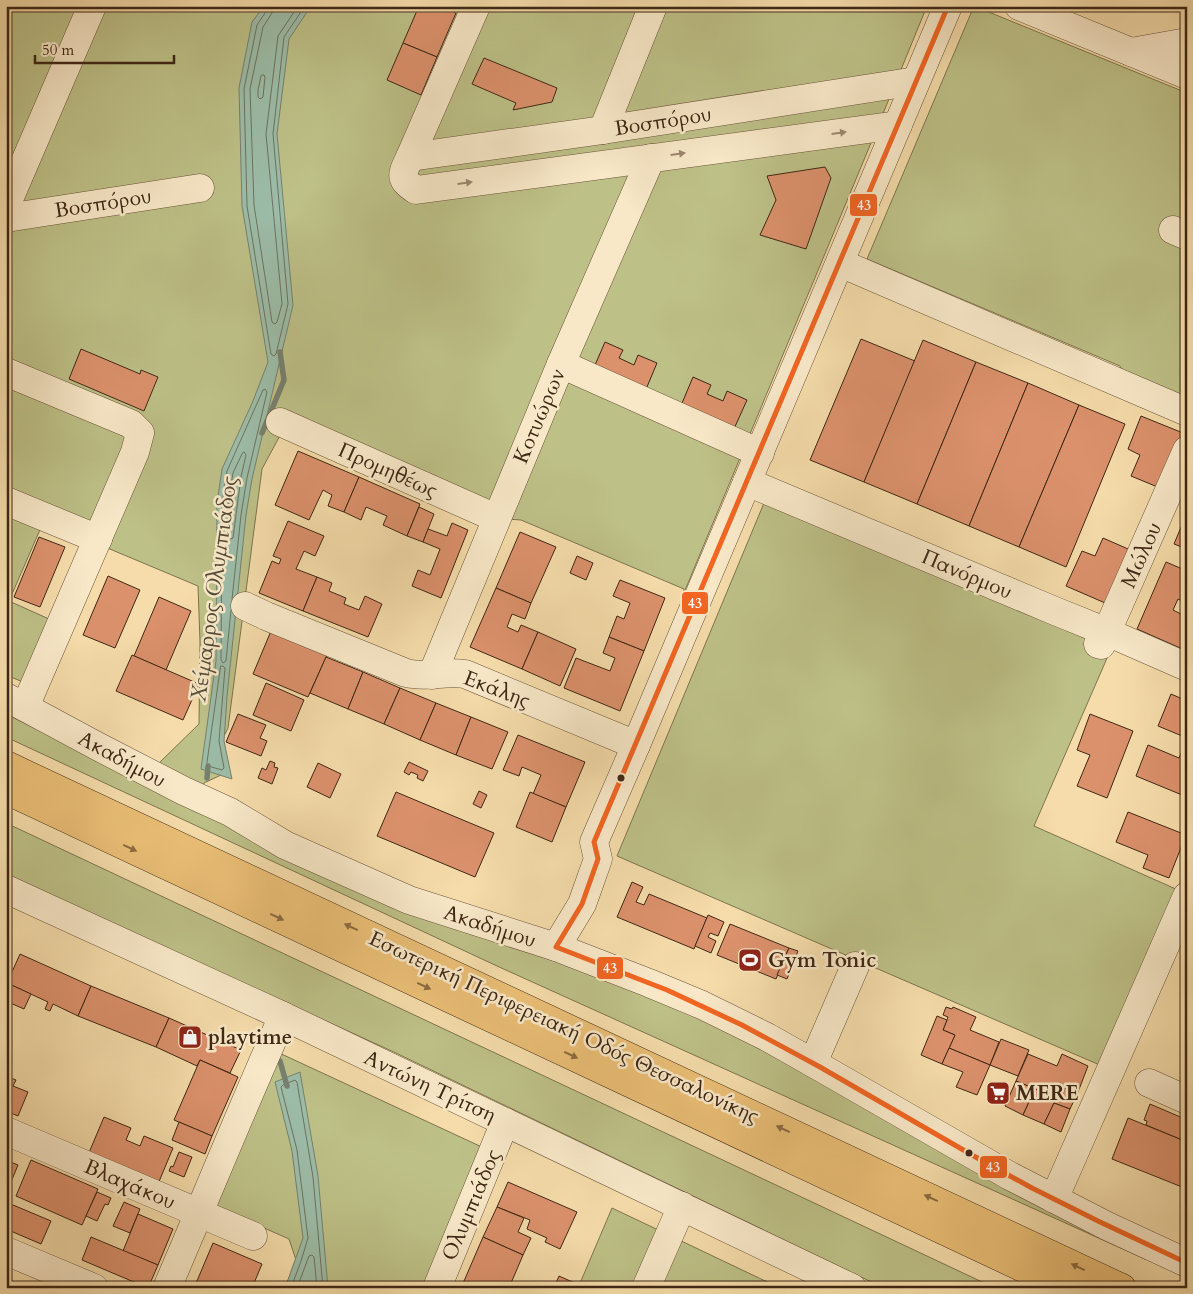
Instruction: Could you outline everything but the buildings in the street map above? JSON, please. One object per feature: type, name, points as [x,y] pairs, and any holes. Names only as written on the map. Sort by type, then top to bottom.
[{"type":"highway","name":"Εσωτερική Περιφερειακή Οδός Θεσσαλονίκης","points":[[6,765],[1122,1288]]},
{"type":"highway","name":"Εσωτερική Περιφερειακή Οδός Θεσσαλονίκης","points":[[6,790],[1066,1288]]},
{"type":"highway","points":[[6,806],[80,836],[102,834]]},
{"type":"street","points":[[6,206],[92,6]]},
{"type":"street","points":[[410,157],[476,6]]},
{"type":"street","points":[[602,130],[654,6]]},
{"type":"street","points":[[556,947],[582,904],[598,859],[594,842],[948,6]]},
{"type":"street","points":[[1018,6],[1187,75]]},
{"type":"street","points":[[1131,52],[1187,42]]},
{"type":"street","name":"Βοσπόρου","points":[[898,125],[416,190],[406,183],[403,176],[410,157],[602,130],[916,81]]},
{"type":"street","name":"Κοτυώρων","points":[[432,675],[561,364],[651,158]]},
{"type":"street","name":"Βοσπόρου","points":[[6,218],[200,188]]},
{"type":"street","points":[[840,263],[1187,412]]},
{"type":"street","points":[[561,364],[760,453]]},
{"type":"street","points":[[6,372],[131,424],[140,433],[135,452],[98,539],[16,702]]},
{"type":"street","name":"Προμηθέως","points":[[280,422],[496,518]]},
{"type":"street","name":"Μώλου","points":[[1107,632],[1187,450]]},
{"type":"street","name":"Πανόρμου","points":[[747,482],[1187,667]]},
{"type":"street","points":[[6,501],[98,539]]},
{"type":"street","name":"Εκάλης","points":[[245,606],[406,673],[421,676],[455,672],[465,674],[636,745]]},
{"type":"street","name":"Ακαδήμου","points":[[16,702],[184,791],[230,812],[285,844],[409,900],[556,947],[702,1005],[767,1038],[1010,1176],[1107,1226],[1187,1263]]},
{"type":"street","name":"Αντώνη Τρίτση","points":[[6,889],[283,1016],[852,1288]]},
{"type":"street","points":[[1054,1199],[1187,896]]},
{"type":"street","points":[[812,1063],[855,966]]},
{"type":"street","points":[[167,1288],[283,1016]]},
{"type":"street","points":[[1149,1083],[1187,1100]]},
{"type":"street","name":"Ολυμπιάδος","points":[[436,1288],[506,1122]]},
{"type":"street","name":"Βλαχάκου","points":[[6,1131],[253,1236]]},
{"type":"street","points":[[646,1288],[682,1206]]},
{"type":"street","points":[[6,1250],[94,1288]]},
{"type":"green space","points":[[6,6],[927,6],[683,595],[684,589],[521,520],[507,519],[291,415],[262,469],[228,728],[223,738],[221,775],[204,783],[203,786],[159,763],[199,724],[200,642],[198,586],[105,547],[49,509],[9,601],[49,619],[23,682],[6,675]]},
{"type":"green space","points":[[974,6],[1187,93],[1187,406],[1127,381],[1120,366],[867,259]]},
{"type":"green space","points":[[764,503],[1111,649],[1034,826],[1178,890],[1102,1066],[617,856]]},
{"type":"green space","points":[[6,714],[76,749],[529,947],[715,1025],[1009,1182],[1145,1259],[497,966],[6,737]]},
{"type":"green space","points":[[6,823],[995,1288],[884,1288],[396,1053],[6,875]]},
{"type":"green space","points":[[275,1051],[484,1148],[423,1288],[285,1288],[296,1260],[289,1239],[212,1205]]},
{"type":"green space","points":[[612,1208],[780,1288],[578,1288]]},
{"type":"water","points":[[264,6],[311,6],[289,39],[277,134],[293,305],[252,479],[246,515],[224,741],[232,779],[201,769],[216,661],[217,504],[222,469],[253,401],[268,362],[242,206],[239,88],[252,22]]},
{"type":"water","points":[[300,1072],[318,1176],[328,1288],[285,1288],[303,1238],[292,1151],[275,1082]]},
{"type":"waterway","name":"Χείμαρρος Ολυμπιάδος","points":[[262,433],[284,380],[280,352]]},
{"type":"waterway","name":"Χείμαρρος Ολυμπιάδος","points":[[207,778],[208,766]]},
{"type":"waterway","name":"Χείμαρρος Ολυμπιάδος","points":[[280,1061],[287,1086]]},
{"type":"transit line","name":"43","points":[[948,6],[594,842],[598,859],[582,904],[556,947],[667,990],[742,1025],[820,1067],[1032,1188],[1187,1263]]},
{"type":"place","name":"Gym Tonic","points":[[750,960]]},
{"type":"place","name":"playtime","points":[[190,1037]]},
{"type":"place","name":"MERE","points":[[998,1093]]}]
